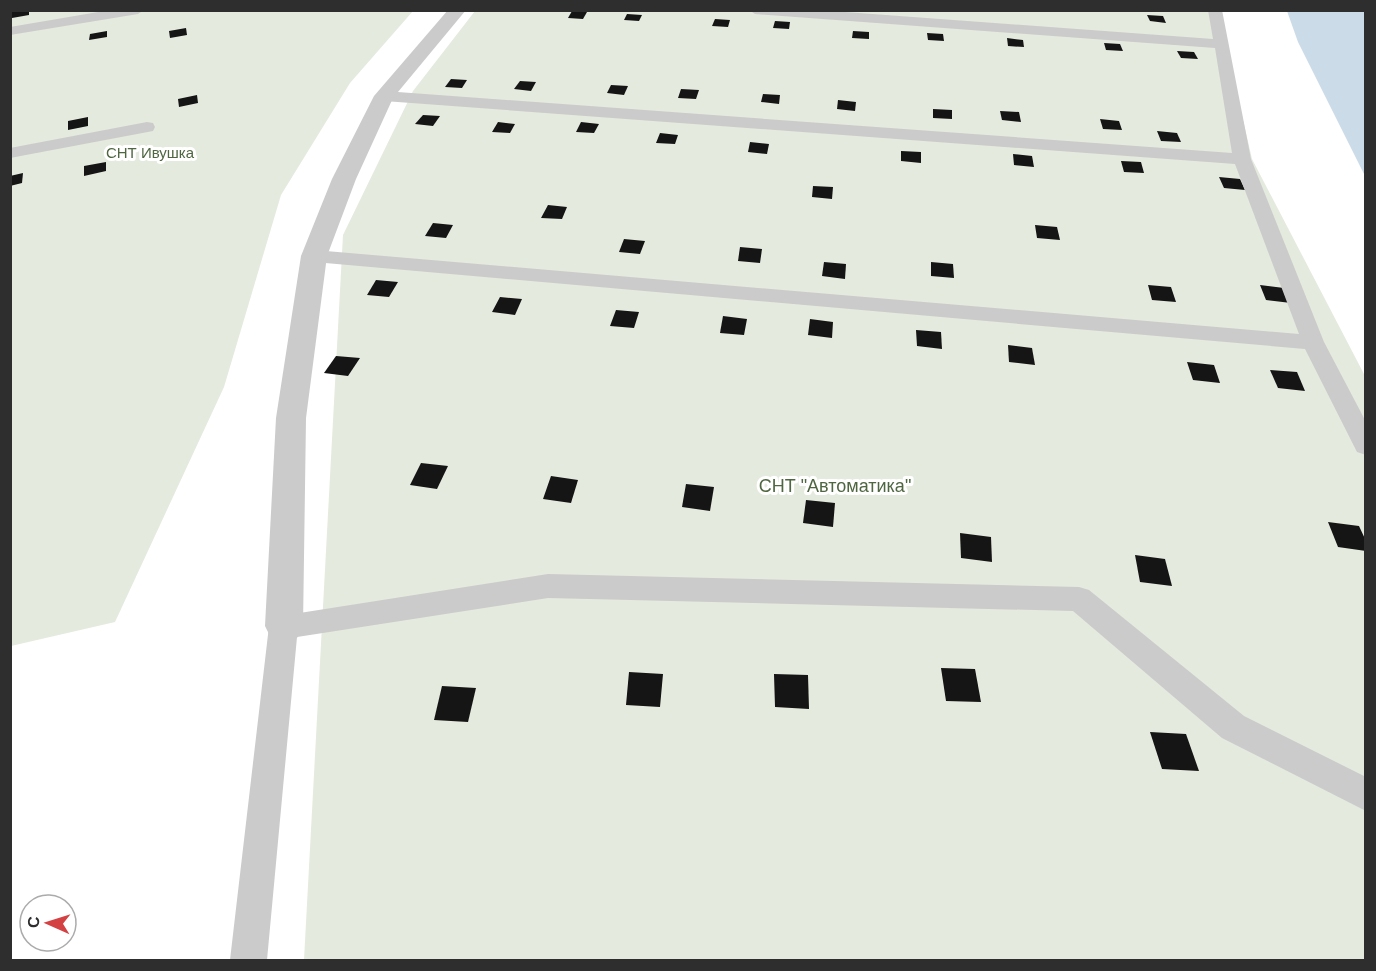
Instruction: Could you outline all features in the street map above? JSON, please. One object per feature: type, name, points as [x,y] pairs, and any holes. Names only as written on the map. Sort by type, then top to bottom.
[{"type":"street","points":[[284,626],[291,418],[314,256],[344,179],[384,96],[458,10]]},
{"type":"lane","points":[[10,31],[138,10]]},
{"type":"lane","points":[[755,10],[1219,44]]},
{"type":"lane","points":[[1215,10],[1219,44],[1242,159],[1313,342],[1365,446]]},
{"type":"lane","points":[[384,96],[1242,159]]},
{"type":"lane","points":[[10,153],[147,127]]},
{"type":"lane","points":[[314,256],[1313,342]]},
{"type":"lane","points":[[248,960],[284,626],[548,585],[1079,599],[1233,727],[1365,795]]},
{"type":"green space","name":"СНТ Ивушка","points":[[10,11],[413,11],[350,83],[281,195],[224,387],[115,622],[11,646]]},
{"type":"green space","name":"СНТ \"Автоматика\"","points":[[475,11],[1218,11],[1252,159],[1365,376],[1365,960],[304,960],[343,235],[413,91]]},
{"type":"water","points":[[1287,11],[1365,11],[1365,176],[1298,42]]},
{"type":"building","points":[[29,10],[29,15],[12,18],[12,12]]},
{"type":"building","points":[[572,11],[587,12],[583,19],[568,18]]},
{"type":"building","points":[[627,14],[642,15],[639,21],[624,20]]},
{"type":"building","points":[[1147,15],[1163,16],[1166,23],[1150,21]]},
{"type":"building","points":[[715,19],[730,20],[728,27],[712,26]]},
{"type":"building","points":[[775,21],[790,22],[789,29],[773,28]]},
{"type":"building","points":[[186,28],[187,35],[170,38],[169,31]]},
{"type":"building","points":[[107,31],[107,37],[89,40],[90,34]]},
{"type":"building","points":[[853,31],[869,32],[869,39],[852,38]]},
{"type":"building","points":[[927,33],[943,34],[944,41],[928,40]]},
{"type":"building","points":[[1007,38],[1023,40],[1024,47],[1008,46]]},
{"type":"building","points":[[1104,43],[1120,44],[1123,51],[1106,50]]},
{"type":"building","points":[[1177,51],[1194,52],[1198,59],[1181,58]]},
{"type":"building","points":[[451,79],[467,80],[462,88],[445,87]]},
{"type":"building","points":[[520,81],[536,82],[531,91],[514,89]]},
{"type":"building","points":[[611,85],[628,86],[624,95],[607,93]]},
{"type":"building","points":[[681,89],[699,90],[696,99],[678,98]]},
{"type":"building","points":[[763,94],[780,95],[779,104],[761,102]]},
{"type":"building","points":[[197,95],[198,103],[179,107],[178,99]]},
{"type":"building","points":[[838,100],[856,102],[855,111],[837,109]]},
{"type":"building","points":[[933,109],[952,110],[952,119],[933,118]]},
{"type":"building","points":[[1000,111],[1019,112],[1021,122],[1002,120]]},
{"type":"building","points":[[423,115],[440,116],[433,126],[415,124]]},
{"type":"building","points":[[88,117],[88,126],[68,130],[68,121]]},
{"type":"building","points":[[1100,119],[1119,121],[1122,130],[1103,129]]},
{"type":"building","points":[[498,122],[515,124],[510,133],[492,132]]},
{"type":"building","points":[[581,122],[599,124],[594,133],[576,132]]},
{"type":"building","points":[[1157,131],[1177,133],[1181,142],[1161,141]]},
{"type":"building","points":[[660,133],[678,135],[675,144],[656,143]]},
{"type":"building","points":[[750,142],[769,144],[767,154],[748,152]]},
{"type":"building","points":[[901,151],[921,152],[921,163],[901,161]]},
{"type":"building","points":[[1013,154],[1032,156],[1034,167],[1014,165]]},
{"type":"building","points":[[1121,161],[1141,162],[1144,173],[1124,172]]},
{"type":"building","points":[[106,162],[106,171],[84,176],[84,166]]},
{"type":"building","points":[[23,173],[22,183],[10,186],[10,176]]},
{"type":"building","points":[[1219,177],[1240,179],[1245,190],[1224,188]]},
{"type":"building","points":[[813,186],[833,187],[832,199],[812,197]]},
{"type":"building","points":[[548,205],[567,207],[562,219],[541,218]]},
{"type":"building","points":[[433,223],[453,225],[446,238],[425,236]]},
{"type":"building","points":[[1035,225],[1057,227],[1060,240],[1037,238]]},
{"type":"building","points":[[624,239],[645,241],[640,254],[619,252]]},
{"type":"building","points":[[740,247],[762,249],[760,263],[738,261]]},
{"type":"building","points":[[824,262],[846,264],[845,279],[822,276]]},
{"type":"building","points":[[931,262],[953,264],[954,278],[931,276]]},
{"type":"building","points":[[376,280],[398,282],[389,297],[367,295]]},
{"type":"building","points":[[1148,285],[1171,287],[1176,302],[1152,300]]},
{"type":"building","points":[[1260,285],[1284,288],[1291,303],[1266,300]]},
{"type":"building","points":[[500,297],[522,299],[515,315],[492,312]]},
{"type":"building","points":[[616,310],[639,312],[634,328],[610,326]]},
{"type":"building","points":[[723,316],[747,319],[744,335],[720,333]]},
{"type":"building","points":[[810,319],[833,322],[832,338],[808,335]]},
{"type":"building","points":[[916,330],[941,332],[942,349],[917,346]]},
{"type":"building","points":[[1008,345],[1032,348],[1035,365],[1009,362]]},
{"type":"building","points":[[336,356],[360,358],[348,376],[324,373]]},
{"type":"building","points":[[1187,362],[1214,365],[1220,383],[1193,380]]},
{"type":"building","points":[[1270,370],[1297,372],[1305,391],[1278,388]]},
{"type":"building","points":[[421,463],[448,466],[437,489],[410,485]]},
{"type":"building","points":[[551,476],[578,480],[571,503],[543,499]]},
{"type":"building","points":[[686,484],[714,487],[710,511],[682,507]]},
{"type":"building","points":[[806,500],[835,503],[833,527],[803,523]]},
{"type":"building","points":[[1328,522],[1359,526],[1366,541],[1366,551],[1338,547]]},
{"type":"building","points":[[960,533],[991,537],[992,562],[961,558]]},
{"type":"building","points":[[1135,555],[1165,559],[1172,586],[1140,582]]},
{"type":"building","points":[[941,668],[975,669],[981,702],[946,701]]},
{"type":"building","points":[[629,672],[663,674],[660,707],[626,705]]},
{"type":"building","points":[[774,674],[808,675],[809,709],[775,707]]},
{"type":"building","points":[[442,686],[476,688],[468,722],[434,720]]},
{"type":"building","points":[[1150,732],[1186,734],[1199,771],[1162,769]]}]
